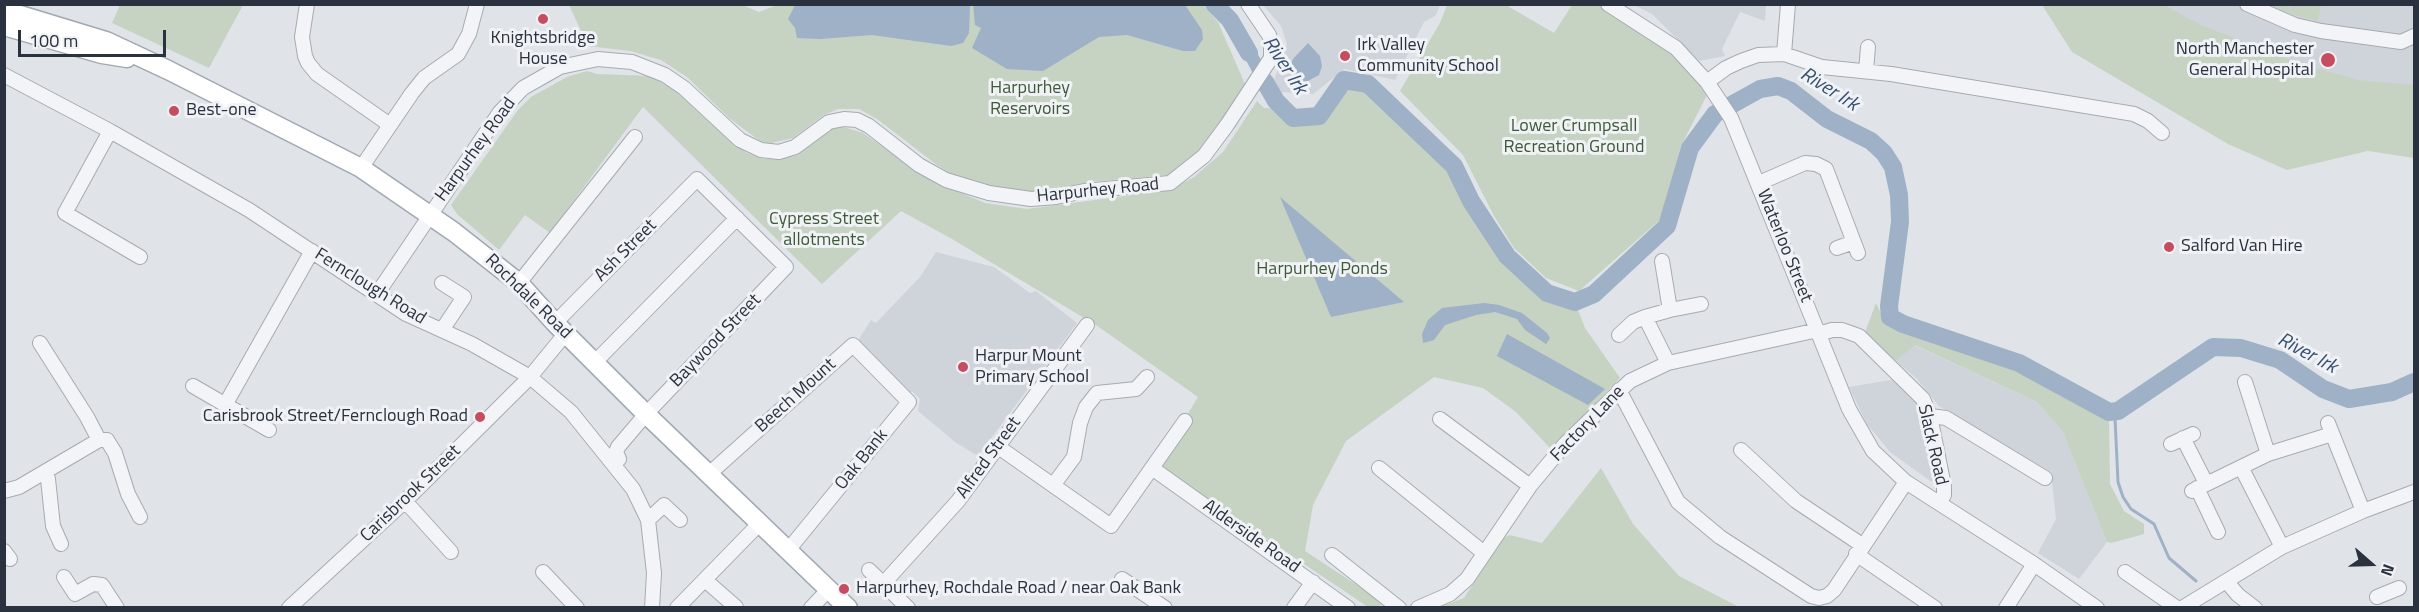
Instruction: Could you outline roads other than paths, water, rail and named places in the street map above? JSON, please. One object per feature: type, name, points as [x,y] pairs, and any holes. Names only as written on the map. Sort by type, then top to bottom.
[{"type":"main road","name":"Rochdale Road","points":[[4,10],[106,41],[152,63],[361,168],[429,215],[519,283],[560,328],[646,414],[848,608]]},
{"type":"main road","name":"Rochdale Road","points":[[4,26],[102,54],[152,63]]},
{"type":"street","points":[[307,4],[302,37],[308,63],[317,74],[390,125]]},
{"type":"street","points":[[361,168],[424,78],[458,54],[469,34],[477,4]]},
{"type":"street","name":"Harpurhey Road","points":[[377,294],[500,112],[523,88],[560,67],[598,59],[632,62],[665,75],[684,88],[740,140],[761,150],[779,152],[795,147],[829,122],[844,119],[857,120],[869,126],[919,165],[946,180],[989,193],[1031,199],[1056,197],[1084,191],[1170,183],[1204,156],[1271,58],[1269,35],[1248,4]]},
{"type":"street","name":"Waterloo Street","points":[[1608,4],[1677,48],[1707,82],[1722,104],[1731,118],[1759,183],[1859,430],[1873,451],[1906,482],[1939,504]]},
{"type":"street","points":[[1784,54],[1788,4]]},
{"type":"street","points":[[2247,4],[2300,27],[2401,42],[2415,36]]},
{"type":"street","points":[[1866,71],[1869,47]]},
{"type":"street","points":[[1707,82],[1726,68],[1741,61],[1758,55],[1784,54],[1822,67],[1866,71],[2134,114],[2148,121],[2162,133]]},
{"type":"street","name":"Fernclough Road","points":[[4,75],[110,131],[249,210],[406,314],[442,330],[530,377],[571,412],[633,489],[648,520],[654,573],[652,608]]},
{"type":"street","points":[[110,131],[65,213],[140,257]]},
{"type":"street","points":[[519,283],[635,137]]},
{"type":"street","points":[[1759,183],[1805,163],[1816,164],[1826,169],[1856,247],[1837,248]]},
{"type":"street","name":"Ash Street","points":[[530,377],[560,328],[697,179],[736,218]]},
{"type":"street","points":[[595,362],[736,218]]},
{"type":"street","name":"Baywood Street","points":[[614,464],[619,459],[616,452],[618,447],[646,414],[786,267],[736,218]]},
{"type":"street","points":[[225,405],[312,251]]},
{"type":"street","points":[[1662,261],[1670,310]]},
{"type":"street","points":[[442,283],[464,297],[442,330]]},
{"type":"street","points":[[1619,335],[1633,322],[1645,317],[1701,304]]},
{"type":"street","points":[[1645,317],[1668,363]]},
{"type":"street","name":"Alfred Street","points":[[883,584],[939,524],[1087,325]]},
{"type":"street","name":"Slack Road","points":[[1818,332],[1842,330],[1854,333],[1863,339],[1923,399],[1930,416],[1944,490],[1939,504],[2034,564],[2097,608]]},
{"type":"street","name":"Factory Lane","points":[[1418,608],[1450,594],[1467,579],[1530,486],[1565,444],[1620,390],[1641,374],[1668,363],[1818,332]]},
{"type":"street","points":[[40,343],[87,417],[115,453],[128,494],[140,517]]},
{"type":"street","name":"Beech Mount","points":[[709,474],[853,345],[881,373]]},
{"type":"street","name":"Oak Bank","points":[[789,549],[909,402],[881,373]]},
{"type":"street","name":"Carisbrook Street","points":[[289,608],[405,501],[530,377]]},
{"type":"street","points":[[1054,484],[1074,457],[1083,415],[1097,393],[1136,389],[1147,377]]},
{"type":"street","points":[[2245,382],[2254,396],[2268,454]]},
{"type":"street","points":[[194,386],[269,430]]},
{"type":"street","points":[[1620,390],[1678,502],[1720,537],[1810,596],[1819,598],[1827,596],[1834,590],[1906,482]]},
{"type":"street","points":[[1930,416],[1947,418],[2045,478]]},
{"type":"street","points":[[1440,419],[1530,486]]},
{"type":"street","points":[[997,446],[1111,526],[1185,421]]},
{"type":"street","points":[[2198,487],[2330,428],[2363,511]]},
{"type":"street","points":[[2182,439],[2198,487],[2218,532]]},
{"type":"street","points":[[4,491],[19,487],[103,440]]},
{"type":"street","points":[[1742,450],[1797,501],[1859,550],[1914,602],[1935,608]]},
{"type":"street","points":[[2241,467],[2282,547]]},
{"type":"street","name":"Alderside Road","points":[[1152,468],[1348,608]]},
{"type":"street","points":[[1379,468],[1484,553]]},
{"type":"street","points":[[44,473],[48,479],[53,526],[61,544]]},
{"type":"street","points":[[2182,608],[2282,547],[2363,511],[2415,492]]},
{"type":"street","points":[[405,501],[451,552]]},
{"type":"street","points":[[648,520],[664,505],[680,520]]},
{"type":"street","points":[[677,608],[761,522]]},
{"type":"street","points":[[1332,555],[1399,608]]},
{"type":"street","points":[[2006,608],[2034,564]]},
{"type":"street","points":[[869,570],[908,608]]},
{"type":"street","points":[[543,572],[577,608]]},
{"type":"street","points":[[2125,572],[2177,608]]},
{"type":"street","points":[[64,577],[75,594],[93,584],[102,585],[117,608]]},
{"type":"street","points":[[1122,579],[1148,603],[1165,608]]},
{"type":"street","points":[[705,580],[736,607]]},
{"type":"street","points":[[2226,581],[2238,595],[2255,608]]},
{"type":"street","points":[[1294,608],[1313,582]]},
{"type":"street","points":[[811,608],[829,589]]},
{"type":"street","points":[[2388,593],[2393,608]]},
{"type":"water","points":[[973,4],[1185,5],[1202,30],[1203,39],[1195,51],[1183,51],[1127,35],[1099,37],[1043,71],[1007,69],[972,48],[981,28],[975,25]]},
{"type":"water","points":[[795,5],[970,5],[969,33],[963,43],[951,46],[872,35],[820,39],[797,38],[795,28],[788,19]]},
{"type":"water","points":[[1242,28],[1284,98],[1274,107],[1263,93],[1234,37]]},
{"type":"water","points":[[1308,43],[1320,56],[1322,66],[1319,75],[1306,82],[1299,79],[1289,68],[1293,59]]},
{"type":"water","points":[[1280,197],[1404,302],[1331,317]]},
{"type":"water","points":[[1484,303],[1499,305],[1522,313],[1550,338],[1546,344],[1525,330],[1517,319],[1495,312],[1476,315],[1445,325],[1434,340],[1423,343],[1422,334],[1428,320],[1442,308]]},
{"type":"water","points":[[1507,334],[1605,389],[1588,405],[1497,356]]},
{"type":"waterway","name":"River Irk","points":[[1214,4],[1230,20],[1249,53]]},
{"type":"waterway","name":"River Irk","points":[[1265,82],[1276,101],[1293,118],[1319,116],[1344,80],[1368,84],[1454,166],[1471,201],[1507,256],[1547,293],[1575,302],[1594,294],[1667,226],[1690,148],[1715,114],[1760,89],[1778,86],[1791,91],[1827,119],[1871,141],[1884,153],[1893,167],[1899,195],[1900,222],[1889,306],[1890,317],[1903,324],[2019,363],[2109,412],[2118,411],[2213,347],[2241,348],[2280,360],[2323,389],[2349,399],[2392,392],[2414,382]]},
{"type":"waterway","points":[[2109,412],[2115,418],[2118,482],[2123,497],[2131,509],[2154,524],[2169,558],[2196,581]]},
{"type":"place","name":"Knightsbridge House","points":[[543,19]]},
{"type":"place","name":"Irk Valley Community School","points":[[1345,56]]},
{"type":"place","name":"North Manchester General Hospital","points":[[2328,60]]},
{"type":"place","name":"Best-one","points":[[174,111]]},
{"type":"place","name":"Salford Van Hire","points":[[2169,247]]},
{"type":"place","name":"Harpur Mount Primary School","points":[[963,367]]},
{"type":"place","name":"Carisbrook Street/Fernclough Road","points":[[480,417]]},
{"type":"place","name":"Harpurhey, Rochdale Road / near Oak Bank","points":[[844,589]]},
{"type":"park label","name":"Harpurhey Reservoirs","points":[[1030,100]]},
{"type":"park label","name":"Lower Crumpsall Recreation Ground","points":[[1574,137]]},
{"type":"park label","name":"Cypress Street allotments","points":[[824,230]]},
{"type":"park label","name":"Harpurhey Ponds","points":[[1322,270]]}]
